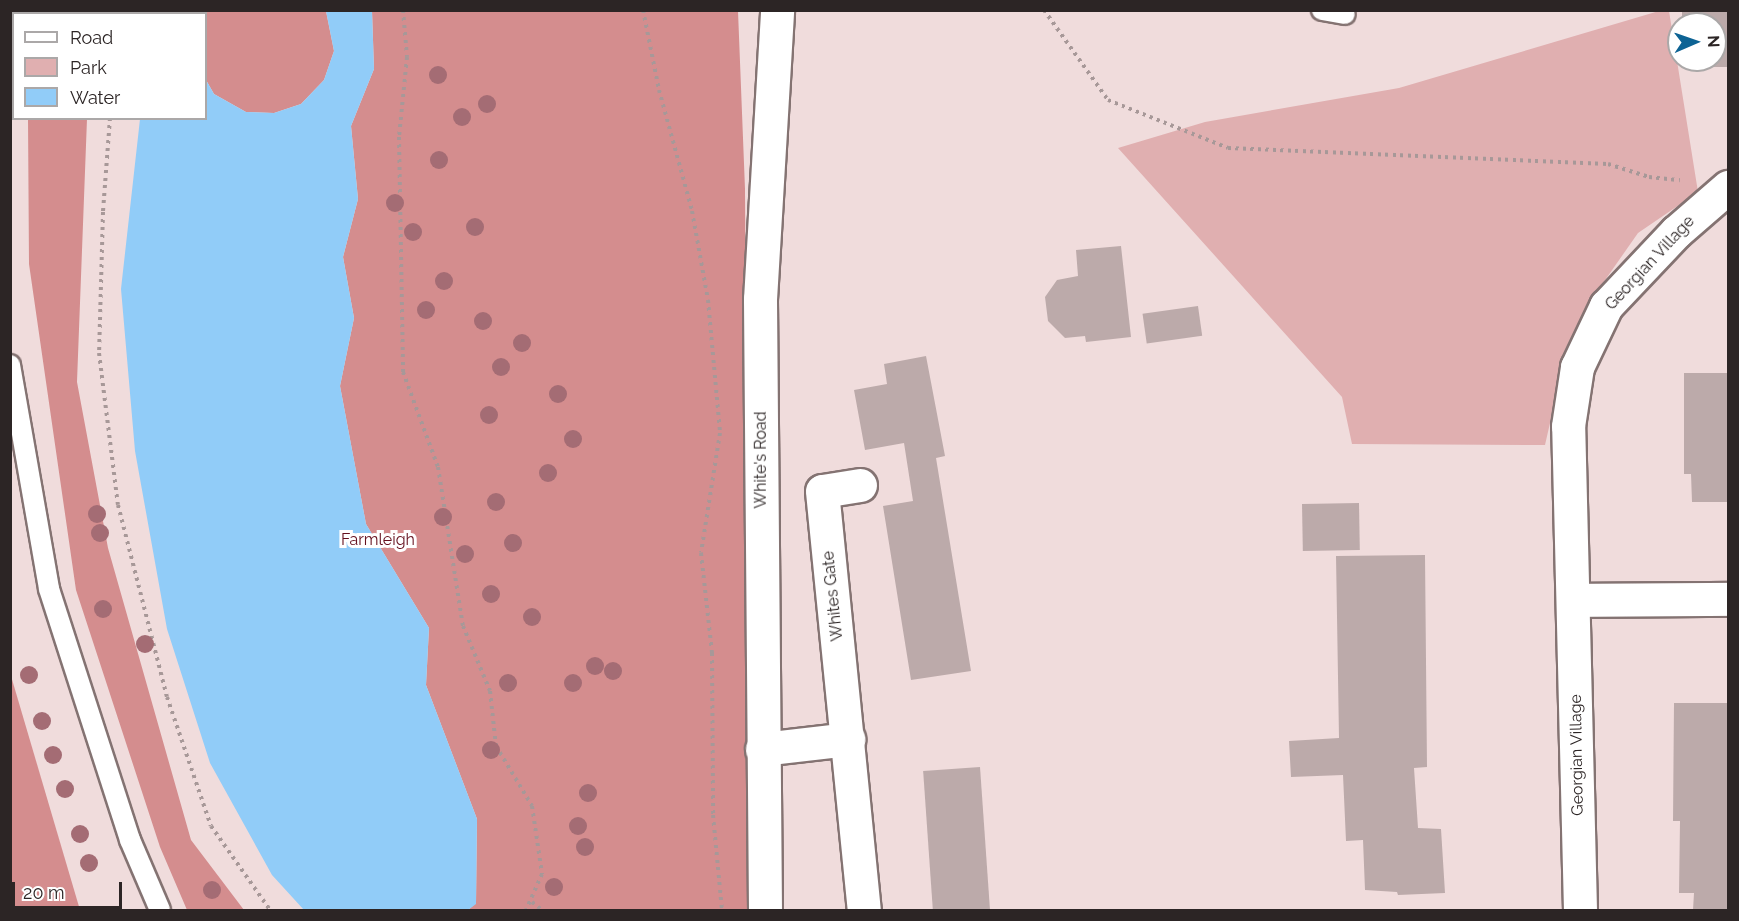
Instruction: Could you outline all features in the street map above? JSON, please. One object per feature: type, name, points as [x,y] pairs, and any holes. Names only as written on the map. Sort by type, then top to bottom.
[{"type":"street","name":"White's Road","points":[[765,910],[760,299],[777,10]]},
{"type":"street","name":"Georgian Village","points":[[1580,910],[1575,600],[1569,426],[1578,368],[1606,306],[1676,231],[1728,187]]},
{"type":"street","name":"Whites Gate","points":[[860,485],[822,491],[864,910]]},
{"type":"street","points":[[1575,600],[1728,599]]},
{"type":"street","points":[[762,749],[848,739]]},
{"type":"lane","points":[[1322,10],[1345,14]]},
{"type":"lane","points":[[10,365],[49,589],[130,840],[160,910]]},
{"type":"path","points":[[403,10],[407,57],[399,137],[403,372],[438,467],[463,626],[490,692],[496,746],[532,806],[542,874],[532,902],[526,910]]},
{"type":"path","points":[[643,10],[659,90],[692,211],[708,300],[719,422],[701,553],[712,653],[713,815],[722,910]]},
{"type":"path","points":[[1044,10],[1108,100],[1228,148],[1608,164],[1649,177],[1683,180]]},
{"type":"path","points":[[110,120],[103,212],[99,353],[118,504],[167,696],[210,826],[270,910]]},
{"type":"path","points":[[532,902],[542,910]]},
{"type":"green space","points":[[27,10],[116,10],[72,12],[27,12]]},
{"type":"green space","points":[[202,10],[326,11],[334,51],[324,80],[301,104],[274,113],[246,112],[214,94],[207,82],[207,12]]},
{"type":"green space","name":"Farmleigh","points":[[372,11],[738,11],[745,189],[749,910],[468,910],[476,903],[477,819],[426,685],[429,628],[366,524],[340,386],[354,318],[343,257],[358,199],[351,126],[374,69]]},
{"type":"green space","points":[[1659,11],[1669,11],[1667,12],[1667,72],[1679,72],[1698,192],[1638,233],[1596,293],[1568,344],[1545,445],[1352,444],[1342,397],[1118,148],[1205,122],[1399,88]]},
{"type":"green space","points":[[28,120],[87,120],[77,382],[108,548],[191,840],[244,910],[187,910],[160,847],[76,590],[29,264]]},
{"type":"green space","points":[[11,676],[80,910],[11,910]]},
{"type":"water","points":[[326,11],[372,11],[374,69],[351,126],[358,199],[343,257],[354,318],[340,386],[366,524],[429,628],[426,685],[477,819],[476,904],[468,910],[304,910],[272,875],[210,763],[167,629],[135,451],[121,289],[140,120],[207,120],[207,82],[214,94],[246,112],[274,113],[301,104],[324,80],[334,51]]},
{"type":"building","points":[[1682,10],[1728,10],[1728,67],[1727,12],[1682,12]]},
{"type":"building","points":[[1121,246],[1131,337],[1086,342],[1085,336],[1065,338],[1048,321],[1045,297],[1057,280],[1078,276],[1076,250]]},
{"type":"building","points":[[1198,306],[1202,336],[1147,344],[1143,314]]},
{"type":"building","points":[[926,356],[945,456],[936,458],[971,671],[911,680],[883,506],[913,501],[904,443],[865,450],[854,390],[887,384],[884,364]]},
{"type":"building","points":[[1684,373],[1728,373],[1728,502],[1692,502],[1691,474],[1684,474]]},
{"type":"building","points":[[1359,503],[1360,550],[1303,551],[1302,504]]},
{"type":"building","points":[[1425,555],[1427,767],[1414,768],[1418,828],[1441,829],[1445,893],[1398,895],[1397,892],[1365,890],[1363,840],[1346,841],[1343,775],[1291,777],[1289,741],[1339,738],[1336,556]]},
{"type":"building","points":[[1674,703],[1728,703],[1728,910],[1693,910],[1694,893],[1679,893],[1680,821],[1673,821]]},
{"type":"building","points":[[980,767],[990,910],[933,910],[923,771]]}]
